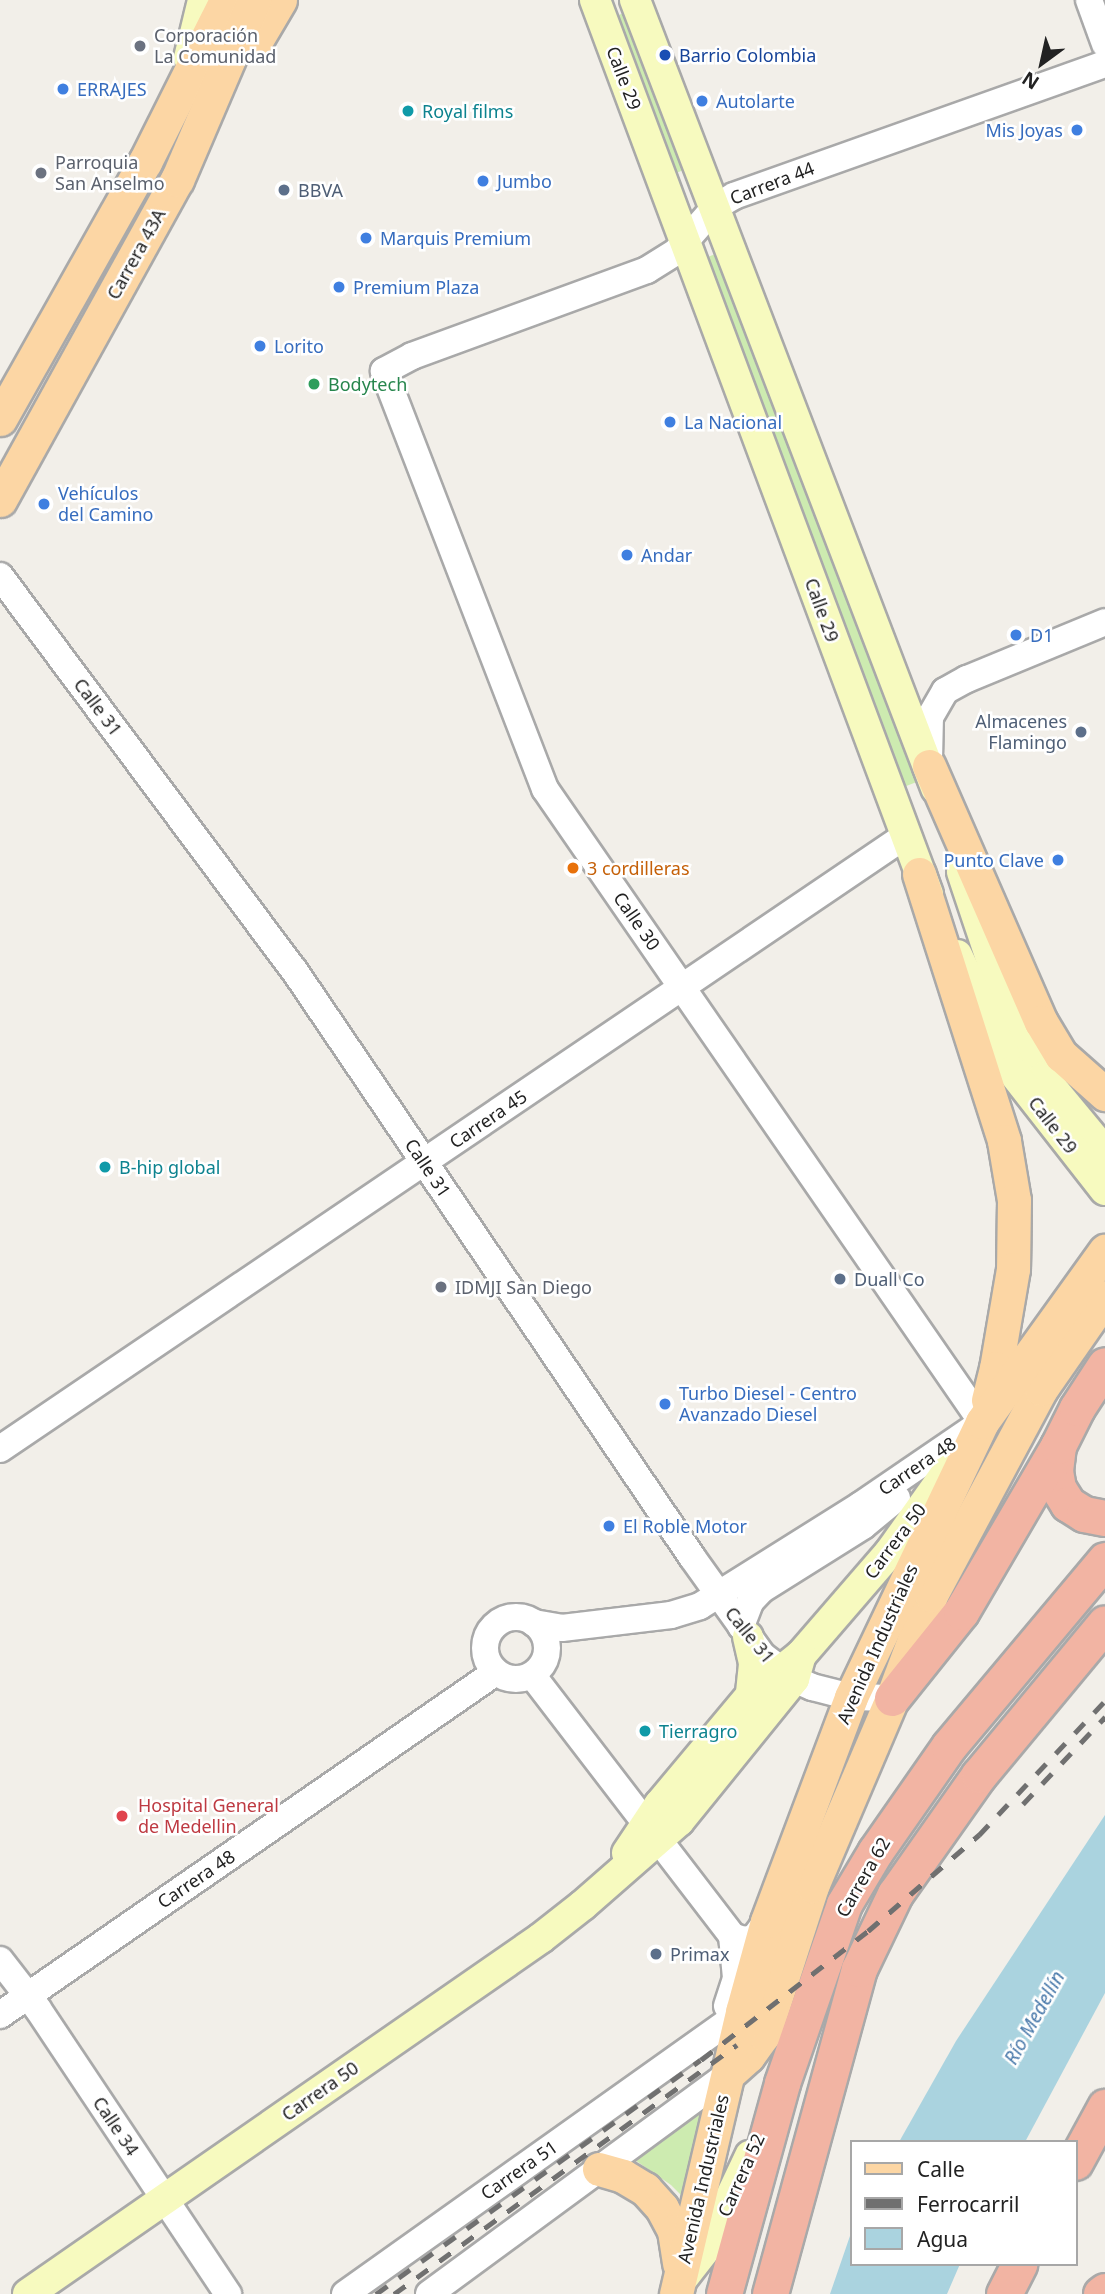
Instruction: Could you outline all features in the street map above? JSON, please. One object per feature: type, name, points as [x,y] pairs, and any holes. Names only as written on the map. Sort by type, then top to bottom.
[{"type":"highway","points":[[892,1698],[961,1612],[1058,1446],[1077,1408],[1105,1365]]},
{"type":"highway","points":[[1058,1446],[1055,1471],[1058,1488],[1068,1504],[1084,1514],[1105,1518]]},
{"type":"highway","name":"Carrera 62","points":[[724,2294],[782,2083],[844,1904],[875,1852],[949,1746],[1105,1560]]},
{"type":"highway","name":"Carrera 62","points":[[770,2294],[859,1969],[895,1894],[979,1775],[1105,1623]]},
{"type":"highway","points":[[1077,2158],[1105,2107]]},
{"type":"highway","points":[[1004,2294],[1018,2266]]},
{"type":"main road","points":[[183,83],[203,0]]},
{"type":"main road","points":[[183,83],[213,0]]},
{"type":"main road","name":"Carrera 43A","points":[[0,419],[145,162],[226,0]]},
{"type":"main road","name":"Carrera 43A","points":[[0,500],[177,180],[254,0]]},
{"type":"main road","points":[[177,180],[279,0]]},
{"type":"main road","name":"Calle 29","points":[[595,0],[919,874],[992,1002],[1019,1037],[1044,1077],[1105,1152]]},
{"type":"main road","name":"Calle 29","points":[[635,0],[929,766],[992,1002],[1018,1079],[1105,1190]]},
{"type":"main road","points":[[929,766],[1046,1031],[1061,1055],[1105,1094]]},
{"type":"main road","points":[[919,874],[1004,1142],[1014,1200],[1015,1238],[1006,1317],[982,1422]]},
{"type":"main road","name":"Avenida Industriales","points":[[673,2291],[767,1921],[850,1697],[982,1422],[1105,1251]]},
{"type":"main road","name":"Avenida Industriales","points":[[728,2074],[748,2056],[764,2034],[812,1886],[892,1698],[931,1595],[1041,1389],[1105,1297]]},
{"type":"main road","name":"Carrera 50","points":[[652,1832],[680,1821],[791,1668],[890,1552],[982,1422]]},
{"type":"main road","points":[[745,1632],[754,1664],[751,1695]]},
{"type":"main road","name":"Carrera 50","points":[[28,2294],[541,1938],[608,1883],[652,1832],[751,1695],[791,1668]]},
{"type":"main road","name":"Carrera 52","points":[[673,2291],[707,2247],[719,2225],[782,2083]]},
{"type":"main road","points":[[599,2169],[623,2176],[645,2189],[662,2208],[674,2231],[679,2256],[673,2291]]},
{"type":"street","points":[[1089,0],[1105,44]]},
{"type":"street","name":"Carrera 44","points":[[384,371],[412,356],[646,270],[686,243],[715,207],[734,196],[1105,64]]},
{"type":"street","name":"Calle 30","points":[[384,371],[545,789],[982,1422]]},
{"type":"street","name":"Calle 31","points":[[0,576],[293,970],[692,1557],[763,1656],[850,1697],[892,1698]]},
{"type":"street","points":[[929,766],[930,717],[945,691],[967,679],[1105,622]]},
{"type":"street","name":"Carrera 45","points":[[0,1449],[905,836]]},
{"type":"street","name":"Carrera 48","points":[[534,1623],[562,1628],[671,1615],[719,1595],[982,1422]]},
{"type":"street","name":"Carrera 48","points":[[745,1632],[750,1602],[761,1590],[863,1526],[982,1422]]},
{"type":"street","points":[[671,1615],[686,1592],[692,1557]]},
{"type":"street","points":[[562,1628],[539,1664],[514,1679],[496,1672],[484,1648],[489,1632],[499,1621],[513,1617],[534,1623],[545,1636],[539,1664],[652,1832],[732,1936],[744,1940],[754,1938],[767,1921]]},
{"type":"street","name":"Carrera 48","points":[[0,2015],[496,1672]]},
{"type":"street","name":"Carrera 51","points":[[693,2046],[722,2017],[731,1998],[736,1978],[732,1936]]},
{"type":"street","name":"Calle 34","points":[[0,1960],[27,1995],[228,2294]]},
{"type":"street","name":"Carrera 51","points":[[345,2294],[779,1985]]},
{"type":"street","points":[[429,2294],[728,2074]]},
{"type":"green space","points":[[624,13],[684,170],[673,174],[613,17]]},
{"type":"green space","points":[[150,181],[160,186],[20,461],[10,456]]},
{"type":"green space","points":[[718,253],[920,780],[902,788],[699,260]]},
{"type":"green space","points":[[705,2109],[685,2199],[671,2185],[632,2158]]},
{"type":"water","name":"Río Medellín","points":[[1105,1815],[1105,1993],[1026,2140],[900,2140],[956,2041]]},
{"type":"water","points":[[850,2236],[850,2266],[959,2266],[947,2294],[830,2294]]},
{"type":"railway","points":[[376,2294],[701,2060],[868,1931],[979,1835],[1105,1701]]},
{"type":"railway","points":[[1023,1804],[1105,1717]]},
{"type":"railway","points":[[394,2294],[737,2045]]},
{"type":"place","name":"Corporación La Comunidad","points":[[140,46]]},
{"type":"place","name":"Barrio Colombia","points":[[665,55]]},
{"type":"place","name":"ERRAJES","points":[[63,89]]},
{"type":"place","name":"Autolarte","points":[[702,101]]},
{"type":"place","name":"Royal films","points":[[408,111]]},
{"type":"place","name":"Mis Joyas","points":[[1077,130]]},
{"type":"place","name":"Parroquia San Anselmo","points":[[41,173]]},
{"type":"place","name":"Jumbo","points":[[483,181]]},
{"type":"place","name":"BBVA","points":[[284,190]]},
{"type":"place","name":"Marquis Premium","points":[[366,238]]},
{"type":"place","name":"Premium Plaza","points":[[339,287]]},
{"type":"place","name":"Lorito","points":[[260,346]]},
{"type":"place","name":"Bodytech","points":[[314,384]]},
{"type":"place","name":"La Nacional","points":[[670,422]]},
{"type":"place","name":"Vehículos del Camino","points":[[44,504]]},
{"type":"place","name":"Andar","points":[[627,555]]},
{"type":"place","name":"D1","points":[[1016,635]]},
{"type":"place","name":"Almacenes Flamingo","points":[[1081,732]]},
{"type":"place","name":"Punto Clave","points":[[1058,860]]},
{"type":"place","name":"3 cordilleras","points":[[573,868]]},
{"type":"place","name":"B-hip global","points":[[105,1167]]},
{"type":"place","name":"Duall Co","points":[[840,1279]]},
{"type":"place","name":"IDMJI San Diego","points":[[441,1287]]},
{"type":"place","name":"Turbo Diesel - Centro Avanzado Diesel","points":[[665,1404]]},
{"type":"place","name":"El Roble Motor","points":[[609,1526]]},
{"type":"place","name":"Tierragro","points":[[645,1731]]},
{"type":"place","name":"Hospital General de Medellin","points":[[122,1816]]},
{"type":"place","name":"Primax","points":[[656,1954]]}]
